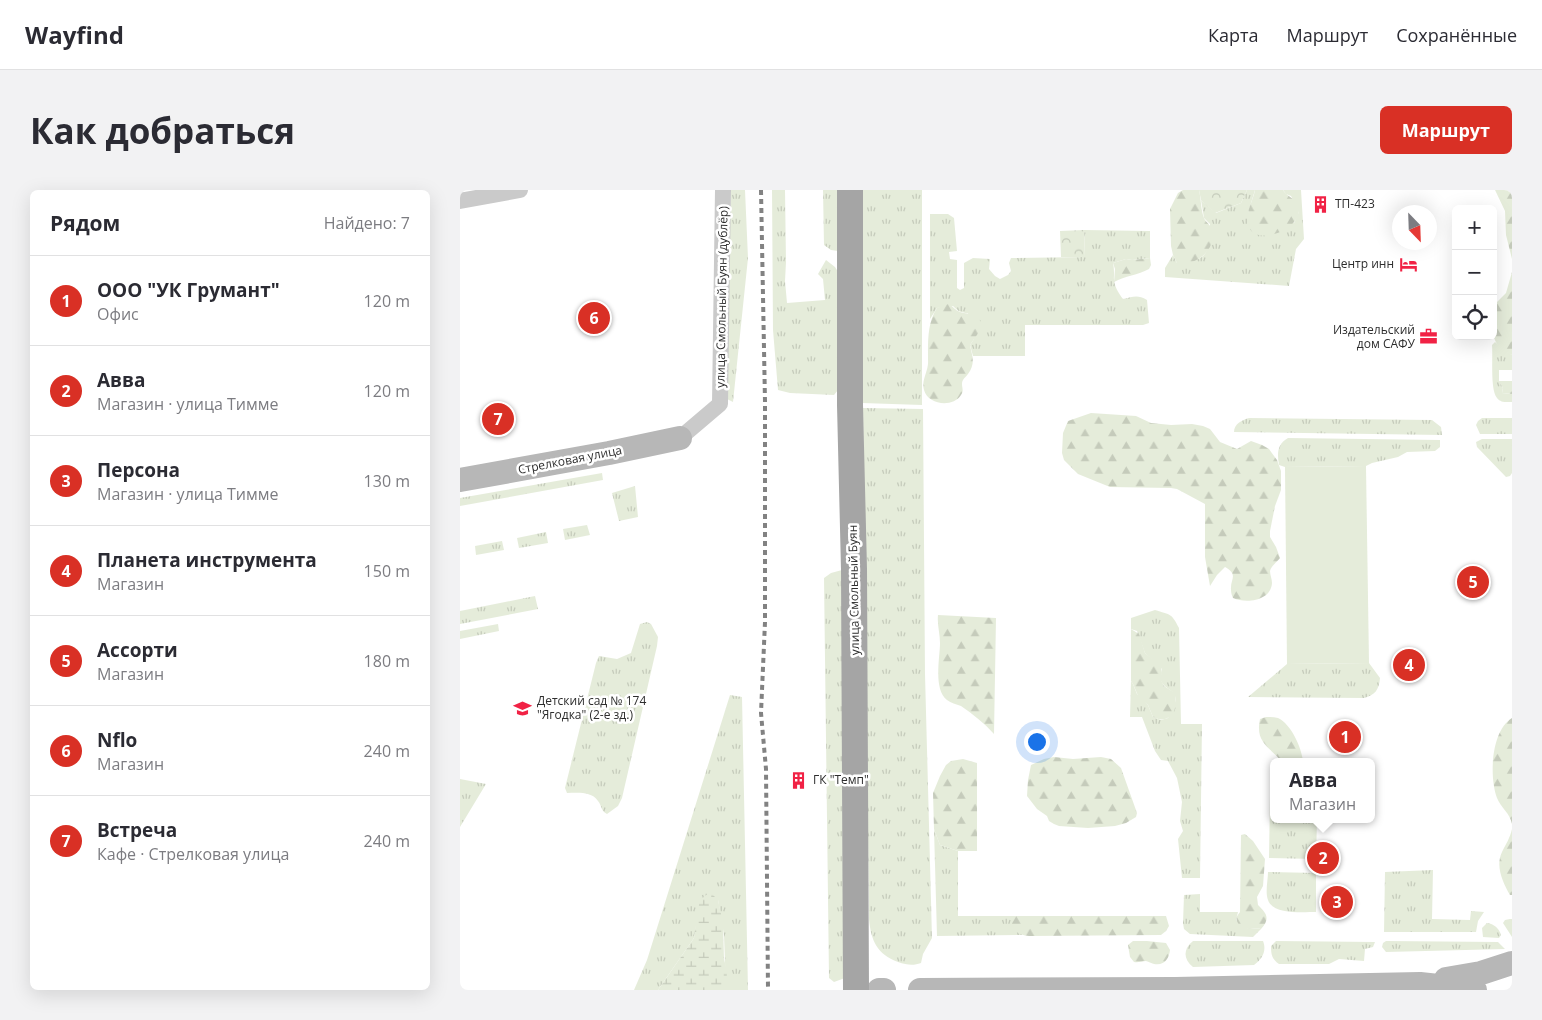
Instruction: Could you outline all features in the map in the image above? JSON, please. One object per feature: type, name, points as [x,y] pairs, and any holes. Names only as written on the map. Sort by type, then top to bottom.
[{"type":"main road","name":"улица Смольный Буян","points":[[850,190],[850,405],[854,569],[856,990]]},
{"type":"main road","name":"Стрелковая улица","points":[[460,480],[680,438]]},
{"type":"main road","points":[[1420,984],[1481,973],[1512,963]]},
{"type":"main road","points":[[920,990],[1175,989],[1420,984],[1475,990]]},
{"type":"main road","points":[[879,990],[884,990]]},
{"type":"street","points":[[460,201],[520,190]]},
{"type":"street","name":"улица Смольный Буян (дублёр)","points":[[680,438],[720,404],[723,190]]},
{"type":"green space","points":[[731,190],[745,190],[748,258],[733,402],[725,398]]},
{"type":"green space","points":[[772,190],[785,190],[785,281],[787,303],[825,300],[823,279],[818,274],[826,260],[835,267],[840,275],[838,390],[834,395],[790,393],[778,390],[773,330]]},
{"type":"green space","points":[[823,190],[839,190],[838,251],[831,250],[824,245]]},
{"type":"green space","points":[[862,190],[922,190],[922,405],[862,403]]},
{"type":"green space","points":[[1183,190],[1199,190],[1203,215],[1210,225],[1212,238],[1208,251],[1203,256],[1191,262],[1177,263],[1171,246],[1170,209],[1178,193]]},
{"type":"green space","points":[[1199,190],[1247,190],[1241,203],[1215,213],[1201,200]]},
{"type":"green space","points":[[1247,190],[1255,190],[1248,213],[1294,223],[1299,212],[1291,196],[1283,190],[1301,190],[1304,239],[1296,249],[1289,286],[1165,277],[1165,268],[1173,255],[1177,263],[1196,260],[1205,254],[1209,242],[1210,224],[1204,218],[1201,200],[1216,213],[1241,203]]},
{"type":"green space","points":[[1255,190],[1283,190],[1298,204],[1297,218],[1291,225],[1275,234],[1267,236],[1252,232],[1247,221]]},
{"type":"green space","points":[[1495,190],[1512,190],[1512,259],[1506,235],[1505,211]]},
{"type":"green space","points":[[930,214],[948,214],[954,218],[957,251],[949,252],[950,259],[957,260],[957,288],[960,290],[964,288],[964,263],[973,258],[990,259],[989,269],[1000,279],[1011,271],[1009,263],[1011,258],[1085,257],[1084,230],[1150,231],[1150,258],[1126,259],[1113,263],[1114,282],[1119,294],[1123,299],[1138,297],[1147,300],[1149,323],[1143,325],[1025,325],[1025,356],[973,356],[970,345],[974,339],[968,313],[963,313],[953,306],[937,308],[930,319]]},
{"type":"green space","points":[[1084,230],[1085,257],[1061,257],[1060,231]]},
{"type":"green space","points":[[1150,258],[1151,265],[1149,269],[1114,282],[1115,269],[1113,263],[1126,259]]},
{"type":"green space","points":[[1512,272],[1512,355],[1504,351],[1495,340],[1497,340],[1497,302],[1506,293]]},
{"type":"green space","points":[[948,304],[962,313],[976,315],[979,318],[981,329],[970,345],[973,363],[963,381],[962,394],[952,402],[941,403],[930,399],[926,395],[923,386],[928,364],[928,340],[931,320],[937,308]]},
{"type":"green space","points":[[1495,342],[1512,355],[1512,370],[1499,370],[1499,381],[1503,388],[1502,393],[1512,394],[1512,402],[1500,401],[1493,388],[1492,345]]},
{"type":"green space","points":[[1499,381],[1512,381],[1512,394],[1502,393],[1503,388]]},
{"type":"green space","points":[[863,408],[923,409],[925,674],[932,938],[923,954],[921,963],[913,965],[898,962],[880,951],[871,934],[869,919]]},
{"type":"green space","points":[[1091,413],[1136,416],[1151,423],[1203,426],[1210,429],[1220,442],[1237,449],[1251,441],[1269,449],[1277,460],[1281,471],[1281,490],[1275,506],[1270,531],[1270,537],[1280,558],[1271,569],[1272,583],[1271,589],[1267,594],[1251,601],[1233,598],[1231,586],[1233,575],[1225,567],[1210,586],[1205,557],[1205,504],[1177,489],[1110,487],[1078,474],[1064,460],[1062,453],[1063,433],[1068,421]]},
{"type":"green space","points":[[1249,418],[1432,420],[1441,427],[1442,435],[1234,432],[1234,429],[1241,421]]},
{"type":"green space","points":[[1482,418],[1512,418],[1512,434],[1480,434],[1476,425]]},
{"type":"green space","points":[[1288,438],[1440,440],[1440,447],[1435,451],[1407,452],[1398,457],[1366,466],[1285,467],[1279,465],[1278,453],[1284,440]]},
{"type":"green space","points":[[1482,439],[1512,439],[1512,473],[1510,476],[1506,477],[1477,447],[1476,442]]},
{"type":"green space","points":[[1366,466],[1369,663],[1287,664],[1285,467]]},
{"type":"green space","points":[[602,473],[603,480],[460,506],[460,498]]},
{"type":"green space","points":[[635,486],[638,517],[619,521],[612,493]]},
{"type":"green space","points":[[587,525],[590,535],[565,540],[563,529]]},
{"type":"green space","points":[[546,532],[548,543],[519,548],[517,538]]},
{"type":"green space","points":[[502,541],[504,550],[476,555],[475,546]]},
{"type":"green space","points":[[842,570],[845,978],[834,982],[829,978],[824,578],[831,573]]},
{"type":"green space","points":[[535,596],[538,609],[460,624],[460,611]]},
{"type":"green space","points":[[1155,610],[1170,615],[1179,628],[1181,724],[1202,724],[1200,878],[1182,878],[1178,839],[1183,831],[1180,821],[1182,802],[1177,778],[1168,761],[1161,760],[1155,751],[1142,717],[1130,717],[1131,681],[1137,694],[1148,705],[1153,717],[1161,720],[1168,718],[1176,700],[1173,693],[1161,681],[1162,669],[1145,653],[1137,631],[1131,629],[1131,618]]},
{"type":"green space","points":[[938,615],[996,618],[994,734],[970,712],[947,700],[943,695],[939,681],[940,643]]},
{"type":"green space","points":[[647,622],[651,624],[658,637],[657,646],[622,798],[618,806],[607,814],[592,796],[584,793],[567,793],[565,788],[599,656],[617,659],[631,653],[640,624]]},
{"type":"green space","points":[[498,624],[499,631],[460,639],[460,631]]},
{"type":"green space","points":[[1131,629],[1139,634],[1145,653],[1161,666],[1161,680],[1164,686],[1175,693],[1174,712],[1165,719],[1153,717],[1148,705],[1139,698],[1131,681]]},
{"type":"green space","points":[[1369,663],[1380,678],[1376,691],[1364,698],[1248,697],[1287,664]]},
{"type":"green space","points":[[730,695],[742,697],[748,990],[726,990],[724,935],[718,900],[696,926],[694,938],[658,990],[634,990],[647,960]]},
{"type":"green space","points":[[1266,717],[1278,718],[1283,721],[1298,744],[1302,758],[1278,758],[1261,739],[1260,719]]},
{"type":"green space","points":[[1512,718],[1512,824],[1494,789],[1493,766],[1496,743],[1505,724]]},
{"type":"green space","points":[[1054,757],[1073,759],[1101,757],[1111,759],[1121,768],[1137,813],[1136,817],[1126,823],[1115,826],[1088,828],[1059,826],[1049,821],[1047,816],[1037,809],[1027,796],[1028,780],[1031,765]]},
{"type":"green space","points":[[963,759],[977,763],[977,851],[958,851],[940,845],[934,829],[933,793],[940,776],[946,765],[951,761]]},
{"type":"green space","points":[[460,779],[486,784],[460,827]]},
{"type":"green space","points":[[1270,796],[1270,823],[1317,823],[1316,859],[1269,858]]},
{"type":"green space","points":[[934,829],[940,845],[958,851],[958,916],[1015,916],[1022,935],[937,936]]},
{"type":"green space","points":[[1512,829],[1512,895],[1510,895],[1503,880],[1499,863]]},
{"type":"green space","points":[[1245,834],[1253,841],[1265,859],[1263,886],[1257,897],[1258,905],[1267,919],[1261,929],[1242,928],[1237,920],[1240,912],[1241,835]]},
{"type":"green space","points":[[1433,870],[1432,919],[1470,920],[1471,911],[1484,912],[1478,921],[1476,932],[1384,932],[1385,872]]},
{"type":"green space","points":[[1268,872],[1316,873],[1316,912],[1289,912],[1271,905],[1267,893]]},
{"type":"green space","points":[[710,892],[718,900],[723,923],[724,959],[727,971],[726,990],[658,990],[694,938],[700,900]]},
{"type":"green space","points":[[1200,894],[1200,912],[1238,912],[1236,920],[1248,929],[1261,929],[1253,937],[1190,934],[1184,929],[1183,923],[1184,895]]},
{"type":"green space","points":[[1015,916],[1166,916],[1169,926],[1161,935],[1029,936],[1022,935],[1015,930],[1011,921]]},
{"type":"green space","points":[[1512,919],[1512,937],[1503,923],[1505,920]]},
{"type":"green space","points":[[1487,923],[1498,928],[1501,935],[1499,938],[1483,937],[1482,928]]},
{"type":"green space","points":[[1133,941],[1166,943],[1170,950],[1169,956],[1161,964],[1146,961],[1134,962],[1130,957],[1128,945]]},
{"type":"green space","points":[[1193,941],[1263,941],[1264,951],[1254,965],[1193,967],[1187,961],[1186,951]]},
{"type":"green space","points":[[1276,941],[1375,942],[1373,947],[1365,949],[1364,961],[1339,959],[1329,964],[1279,964],[1273,958],[1271,952],[1271,946]]},
{"type":"green space","points":[[1386,941],[1498,942],[1505,949],[1386,952],[1382,947]]},
{"type":"railway","points":[[761,190],[765,402],[765,622],[761,713],[766,769],[768,990]]},
{"type":"place","name":"ТП-423","points":[[1321,204]]},
{"type":"place","name":"Центр инн","points":[[1408,264]]},
{"type":"place","name":"Nflo","points":[[594,318]]},
{"type":"place","name":"Издательский дом САФУ","points":[[1429,337]]},
{"type":"place","name":"Встреча","points":[[498,419]]},
{"type":"place","name":"Ассорти","points":[[1473,582]]},
{"type":"place","name":"Планета инструмента","points":[[1409,665]]},
{"type":"place","name":"Детский сад № 174 \"Ягодка\" (2-е зд.)","points":[[523,708]]},
{"type":"place","name":"ООО \"УК Грумант\"","points":[[1345,737]]},
{"type":"place","name":"ГК \"Темп\"","points":[[799,780]]},
{"type":"place","name":"Авва","points":[[1323,858]]},
{"type":"place","name":"Персона","points":[[1337,902]]}]
